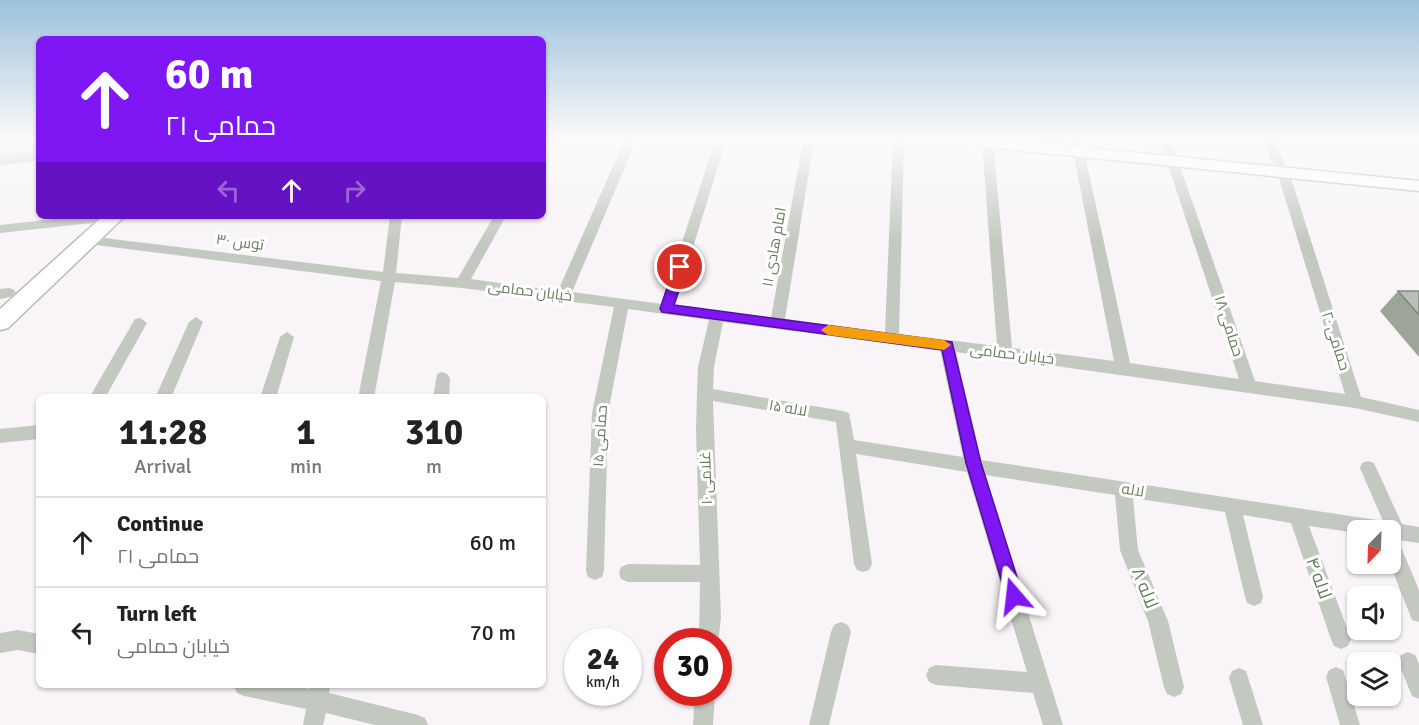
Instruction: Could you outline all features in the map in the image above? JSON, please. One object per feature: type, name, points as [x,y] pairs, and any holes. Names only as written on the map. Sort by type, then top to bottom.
[{"type":"main road","points":[[1311,175],[1419,186]]},
{"type":"main road","points":[[3,296],[92,219]]},
{"type":"main road","points":[[0,322],[112,219]]},
{"type":"street","points":[[563,296],[615,175]]},
{"type":"street","points":[[667,309],[710,175]]},
{"type":"street","name":"امام هادی ۱۱","points":[[777,323],[803,175]]},
{"type":"street","points":[[892,338],[898,175]]},
{"type":"street","points":[[988,175],[1005,353]]},
{"type":"street","points":[[1084,175],[1123,368]]},
{"type":"street","name":"حمامی ۱۸","points":[[1178,175],[1249,387]]},
{"type":"street","name":"حمامی ۲۰","points":[[1284,175],[1356,402]]},
{"type":"street","points":[[0,229],[78,219]]},
{"type":"street","points":[[367,394],[389,277],[396,219]]},
{"type":"street","points":[[462,283],[498,219]]},
{"type":"street","name":"توس ۳۰","points":[[88,240],[389,277]]},
{"type":"street","name":"خیابان حمامی","points":[[389,277],[462,283],[1123,368],[1356,402],[1419,416]]},
{"type":"street","name":"حمامی ۱۵","points":[[595,571],[600,413],[622,303]]},
{"type":"street","name":"غلامی ۱۰","points":[[709,628],[704,430],[706,367],[717,316]]},
{"type":"street","points":[[165,394],[196,322]]},
{"type":"street","points":[[99,394],[141,323]]},
{"type":"street","points":[[269,394],[286,337]]},
{"type":"street","points":[[947,346],[974,465],[1053,725]]},
{"type":"street","points":[[441,394],[442,378]]},
{"type":"street","name":"لاله ۱۵","points":[[705,394],[843,417],[847,446]]},
{"type":"street","points":[[0,436],[36,432]]},
{"type":"street","points":[[847,446],[864,564]]},
{"type":"street","name":"لاله","points":[[847,446],[1347,525]]},
{"type":"street","points":[[1368,468],[1386,520]]},
{"type":"street","name":"لاله ۸","points":[[1123,488],[1130,550],[1158,621],[1174,687]]},
{"type":"street","points":[[1232,506],[1254,597]]},
{"type":"street","name":"لاله ۴","points":[[1297,516],[1341,639]]},
{"type":"street","name":"لاله","points":[[1401,534],[1419,535]]},
{"type":"street","points":[[1401,563],[1419,613]]},
{"type":"street","points":[[628,573],[709,574]]},
{"type":"street","points":[[819,725],[841,632]]},
{"type":"street","points":[[0,643],[18,640],[36,643]]},
{"type":"street","points":[[1407,662],[1419,689]]},
{"type":"street","points":[[936,675],[1041,683]]},
{"type":"street","points":[[1336,677],[1350,725]]},
{"type":"street","points":[[1239,678],[1253,725]]},
{"type":"street","points":[[265,688],[319,693],[418,725]]},
{"type":"street","points":[[313,725],[319,693]]},
{"type":"street","points":[[703,725],[704,706]]},
{"type":"building","points":[[1398,291],[1419,291],[1419,315]]},
{"type":"slow traffic","points":[[828,330],[944,345]]},
{"type":"route","points":[[680,267],[667,309],[947,346],[973,463],[1014,596]]}]
